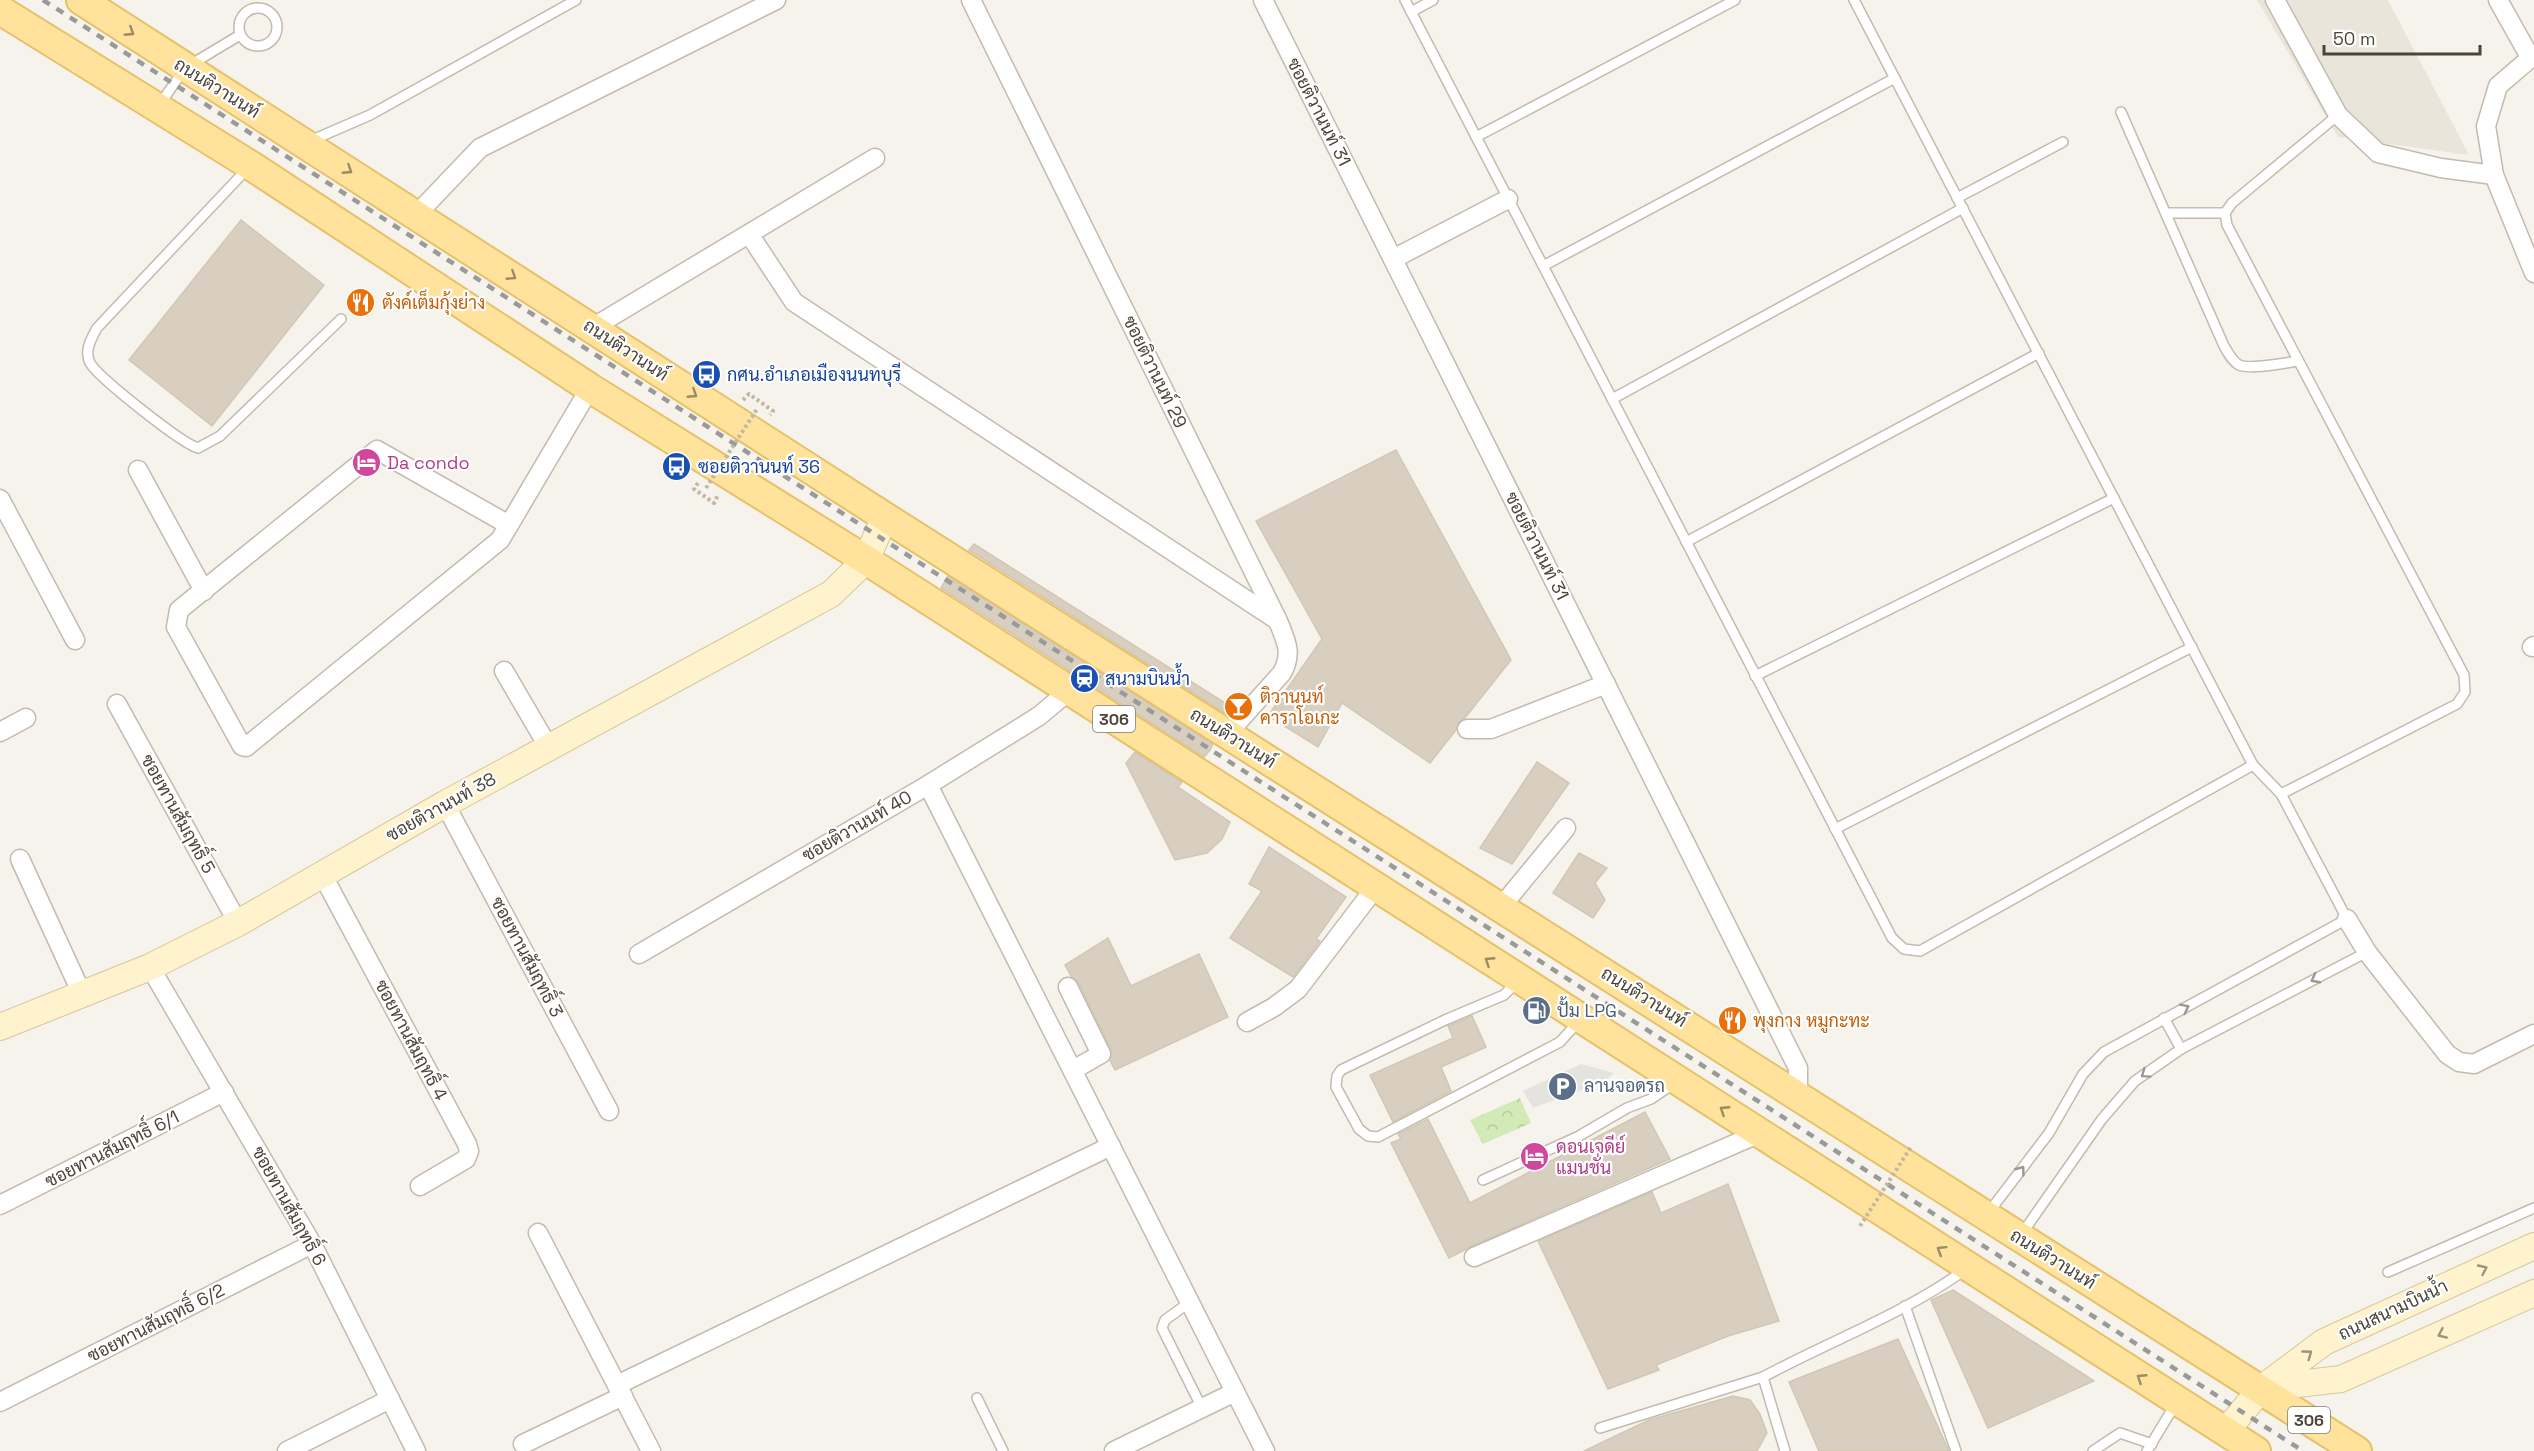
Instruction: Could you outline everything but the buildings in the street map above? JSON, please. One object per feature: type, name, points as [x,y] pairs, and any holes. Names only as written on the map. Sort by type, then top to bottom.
[{"type":"main road","name":"ถนนติวานนท์","points":[[81,0],[885,517],[2357,1451]]},
{"type":"main road","name":"306","points":[[0,10],[250,165],[590,388],[1070,690],[1375,888],[2256,1451]]},
{"type":"street","points":[[417,214],[480,148],[776,0]]},
{"type":"street","name":"ซอยติวานนท์ 29","points":[[971,0],[1278,621],[1290,651],[1288,663],[1282,673],[1227,734]]},
{"type":"street","name":"ซอยติวานนท์ 31","points":[[1263,0],[1798,1068],[1798,1095]]},
{"type":"street","points":[[2275,0],[2338,115],[2378,153],[2441,168],[2494,175]]},
{"type":"street","points":[[2498,0],[2532,56],[2498,86],[2486,126],[2494,175],[2534,273]]},
{"type":"street","points":[[592,328],[874,158]]},
{"type":"street","points":[[1393,259],[1508,199]]},
{"type":"street","points":[[749,234],[794,302],[1278,621]]},
{"type":"street","points":[[509,525],[378,450],[179,610],[176,627],[242,746],[246,747],[500,540],[509,525],[590,388]]},
{"type":"street","points":[[138,470],[204,591]]},
{"type":"street","points":[[0,499],[75,640]]},
{"type":"street","points":[[866,560],[885,517]]},
{"type":"street","name":"ซอยติวานนท์ 38","points":[[0,1027],[150,967],[238,923],[445,804],[831,594],[866,560]]},
{"type":"street","points":[[504,671],[549,748]]},
{"type":"street","points":[[1467,729],[1491,729],[1606,684]]},
{"type":"street","name":"ซอยติวานนท์ 40","points":[[639,954],[928,785],[1039,716],[1070,690]]},
{"type":"street","name":"ซอยทานสัมฤทธิ์ 5","points":[[117,705],[238,923]]},
{"type":"street","points":[[0,732],[26,718]]},
{"type":"street","points":[[928,785],[1265,1451]]},
{"type":"street","name":"ซอยทานสัมฤทธิ์ 3","points":[[445,804],[609,1111]]},
{"type":"street","points":[[1501,907],[1566,828]]},
{"type":"street","points":[[21,859],[82,994]]},
{"type":"street","name":"ซอยทานสัมฤทธิ์ 4","points":[[322,874],[467,1144],[469,1151],[466,1159],[420,1186]]},
{"type":"street","points":[[1247,1022],[1274,1007],[1298,989],[1375,888]]},
{"type":"street","points":[[2347,920],[2367,952],[2447,1054],[2459,1062],[2474,1064],[2534,1034]]},
{"type":"street","name":"ซอยทานสัมฤทธิ์ 6","points":[[150,967],[312,1244],[416,1451]]},
{"type":"street","points":[[1068,987],[1101,1054],[1073,1070]]},
{"type":"street","name":"ซอยทานสัมฤทธิ์ 6/1","points":[[0,1205],[224,1092]]},
{"type":"street","points":[[1474,1257],[1760,1133]]},
{"type":"street","points":[[523,1444],[620,1390],[1111,1146]]},
{"type":"street","points":[[538,1233],[651,1451]]},
{"type":"street","name":"ซอยทานสัมฤทธิ์ 6/2","points":[[0,1402],[312,1244]]},
{"type":"street","name":"ถนนสนามบินน้ำ","points":[[2226,1431],[2261,1389],[2324,1342],[2534,1246]]},
{"type":"street","points":[[2261,1389],[2341,1379],[2534,1293]]},
{"type":"street","points":[[1114,1451],[1235,1392]]},
{"type":"street","points":[[287,1451],[390,1399]]},
{"type":"lane","points":[[245,0],[251,9]]},
{"type":"lane","points":[[305,143],[370,115],[576,0]]},
{"type":"lane","points":[[1405,0],[1892,938],[1904,949],[1920,951],[2253,765]]},
{"type":"lane","points":[[1411,12],[1433,0]]},
{"type":"lane","points":[[1476,137],[1735,0]]},
{"type":"lane","points":[[1854,0],[2253,765],[2281,794],[2347,920],[2104,1052],[2083,1074],[2049,1133],[1986,1217]]},
{"type":"lane","points":[[266,8],[272,12],[278,26],[273,40],[259,46],[251,45],[240,35],[240,20],[251,9],[266,8]]},
{"type":"lane","points":[[157,108],[185,68],[240,35]]},
{"type":"lane","points":[[1543,266],[1895,78]]},
{"type":"lane","points":[[2121,112],[2224,346],[2233,361],[2241,366],[2298,361]]},
{"type":"lane","points":[[2281,794],[2457,704],[2464,692],[2464,675],[2227,225],[2225,213],[2232,203],[2338,115]]},
{"type":"lane","points":[[1957,198],[2063,142]]},
{"type":"lane","points":[[250,165],[97,328],[87,352],[90,362],[98,372],[151,417],[189,446],[198,448],[220,436],[341,319]]},
{"type":"lane","points":[[1612,399],[1963,208]]},
{"type":"lane","points":[[2166,213],[2225,213]]},
{"type":"lane","points":[[1686,542],[2039,353]]},
{"type":"lane","points":[[1755,676],[2114,498]]},
{"type":"lane","points":[[1835,829],[2192,646]]},
{"type":"lane","points":[[2019,1237],[2102,1119],[2135,1081],[2181,1049],[2367,952]]},
{"type":"lane","points":[[1519,980],[1504,995],[1445,1020],[1341,1070],[1337,1076],[1336,1087],[1359,1129],[1368,1136],[1378,1137],[1560,1041],[1581,1019]]},
{"type":"lane","points":[[2164,1018],[2181,1049]]},
{"type":"lane","points":[[1483,1179],[1579,1136],[1627,1107],[1651,1099],[1678,1081]]},
{"type":"lane","points":[[2388,1272],[2534,1208]]},
{"type":"lane","points":[[1600,1428],[1763,1377],[1905,1306],[1947,1283],[1968,1267]]},
{"type":"lane","points":[[1190,1302],[1164,1320],[1162,1328],[1202,1408]]},
{"type":"lane","points":[[1905,1306],[1956,1451]]},
{"type":"lane","points":[[1763,1377],[1785,1451]]},
{"type":"lane","points":[[977,1398],[1003,1451]]},
{"type":"lane","points":[[2093,1451],[2120,1433],[2149,1447],[2177,1401]]},
{"type":"path","points":[[706,488],[757,409]]},
{"type":"path","points":[[1860,1226],[1911,1147]]},
{"type":"shaded area","points":[[2257,0],[2388,0],[2469,155],[2338,137]]},
{"type":"shaded area","name":"ลานจอดรถ","points":[[1581,1064],[1614,1073],[1605,1081],[1533,1108],[1523,1091]]},
{"type":"green space","points":[[1520,1098],[1531,1123],[1483,1144],[1470,1120]]},
{"type":"railway","points":[[43,0],[2303,1451]]},
{"type":"place","name":"ตังค์เต็มกุ้งย่าง","points":[[361,303]]},
{"type":"place","name":"กศน.อำเภอเมืองนนทบุรี","points":[[706,375]]},
{"type":"place","name":"Da condo","points":[[366,463]]},
{"type":"place","name":"ซอยติวานนท์ 36","points":[[677,467]]},
{"type":"place","name":"สนามบินน้ำ","points":[[1084,679]]},
{"type":"place","name":"ติวานนท์ คาราโอเกะ","points":[[1239,707]]},
{"type":"place","name":"ปั้ม LPG","points":[[1536,1011]]},
{"type":"place","name":"พุงกาง หมูกะทะ","points":[[1732,1021]]},
{"type":"place","name":"ลานจอดรถ","points":[[1563,1086]]},
{"type":"place","name":"ดอนเจดีย์ แมนชั่น","points":[[1535,1157]]}]
